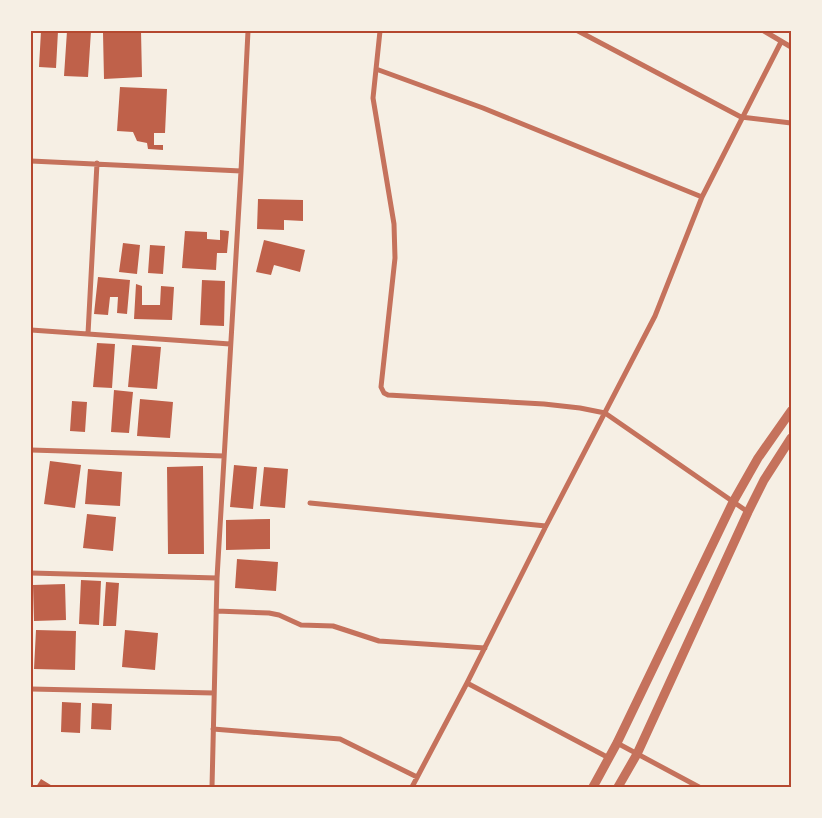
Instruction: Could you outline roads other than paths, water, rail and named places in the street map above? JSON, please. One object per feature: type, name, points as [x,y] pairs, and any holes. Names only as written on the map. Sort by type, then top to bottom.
[{"type":"street","points":[[212,787],[216,611],[248,31]]},
{"type":"street","points":[[380,31],[373,98],[394,224],[394,277],[381,386],[384,393],[388,395],[544,404],[605,413],[748,512]]},
{"type":"street","points":[[578,31],[742,117],[791,124]]},
{"type":"street","points":[[764,31],[791,47]]},
{"type":"street","points":[[412,787],[467,684],[546,526],[655,316],[702,197],[781,42]]},
{"type":"street","points":[[376,69],[502,115],[702,197]]},
{"type":"street","points":[[31,160],[241,171]]},
{"type":"street","points":[[88,334],[97,163]]},
{"type":"street","points":[[31,330],[230,344]]},
{"type":"street","points":[[593,787],[616,744],[733,502],[758,458],[791,411]]},
{"type":"street","points":[[618,787],[637,754],[748,512],[764,480],[791,438]]},
{"type":"street","points":[[31,450],[224,456]]},
{"type":"street","points":[[310,503],[546,526]]},
{"type":"street","points":[[31,573],[218,578]]},
{"type":"street","points":[[216,611],[269,613],[279,615],[300,625],[333,626],[379,641],[485,648]]},
{"type":"street","points":[[467,684],[609,758]]},
{"type":"street","points":[[31,689],[214,693]]},
{"type":"street","points":[[213,728],[340,739],[417,778]]},
{"type":"street","points":[[616,744],[699,787]]}]
